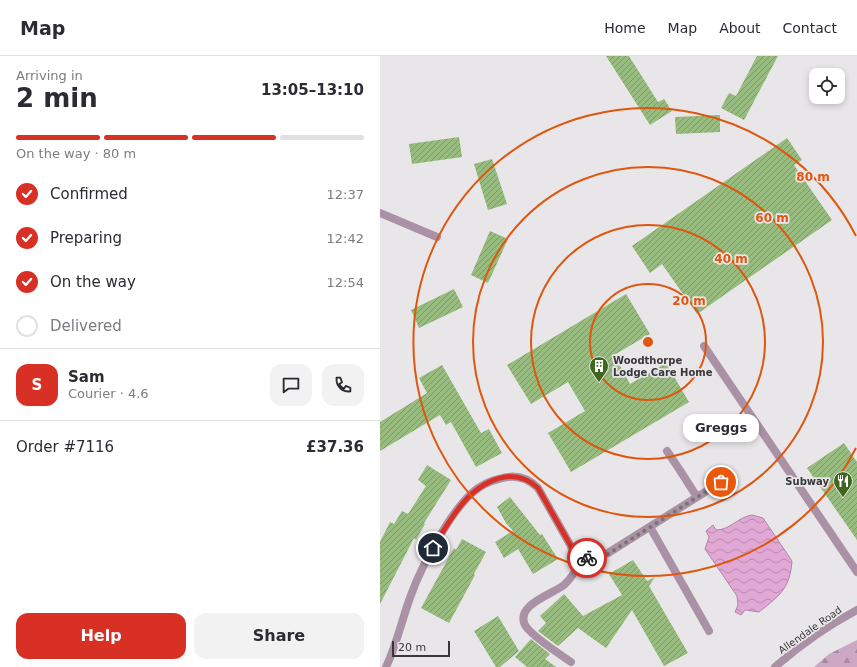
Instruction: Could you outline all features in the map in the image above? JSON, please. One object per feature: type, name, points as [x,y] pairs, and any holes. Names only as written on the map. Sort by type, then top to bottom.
[{"type":"street","points":[[380,213],[437,237]]},
{"type":"street","points":[[704,346],[857,572]]},
{"type":"street","points":[[667,450],[697,497]]},
{"type":"street","points":[[386,667],[392,656],[411,594],[428,558],[445,528],[461,505],[473,493],[489,482],[512,476],[520,477],[532,482],[538,488],[572,548],[577,554],[596,558],[608,554],[721,482]]},
{"type":"street","points":[[650,527],[709,631]]},
{"type":"street","points":[[571,662],[525,626],[523,617],[526,609],[564,585],[576,572],[582,556]]},
{"type":"street","name":"Allendale Road","points":[[775,667],[814,636],[857,610]]},
{"type":"green space","points":[[857,640],[857,667],[814,667],[829,654]]},
{"type":"water","points":[[752,515],[763,518],[792,561],[791,571],[786,585],[778,596],[759,612],[745,610],[741,615],[735,612],[738,605],[737,596],[705,549],[709,537],[706,531],[713,525],[716,530],[726,528],[742,518]]},
{"type":"building","points":[[606,56],[629,56],[658,102],[664,99],[672,111],[650,125]]},
{"type":"building","points":[[757,56],[778,56],[744,120],[721,108],[729,93],[736,96]]},
{"type":"building","points":[[720,115],[720,132],[676,134],[675,117]]},
{"type":"building","points":[[459,137],[462,157],[412,164],[409,144]]},
{"type":"building","points":[[787,138],[802,160],[794,165],[832,220],[697,314],[662,264],[650,273],[632,246]]},
{"type":"building","points":[[492,159],[507,204],[488,210],[474,164]]},
{"type":"building","points":[[490,231],[508,239],[488,283],[471,275]]},
{"type":"building","points":[[454,289],[463,307],[419,328],[411,310]]},
{"type":"building","name":"Woodthorpe Lodge Care Home","points":[[626,294],[650,334],[614,355],[630,384],[666,363],[689,402],[571,472],[548,433],[585,411],[568,382],[531,404],[507,365]]},
{"type":"building","points":[[442,365],[481,433],[489,429],[502,453],[476,467],[451,422],[446,425],[440,415],[380,451],[380,422],[427,393],[419,378]]},
{"type":"building","points":[[844,443],[857,462],[857,540],[807,468]]},
{"type":"building","points":[[427,465],[451,480],[424,523],[425,524],[416,540],[414,538],[380,604],[380,542],[390,522],[394,524],[402,511],[408,514],[426,486],[418,480]]},
{"type":"building","points":[[510,497],[540,535],[542,534],[558,559],[533,574],[518,549],[504,558],[495,542],[513,531],[506,523],[497,507]]},
{"type":"building","points":[[462,539],[486,552],[449,623],[421,608],[454,548],[456,550]]},
{"type":"building","points":[[633,560],[647,581],[655,577],[649,586],[688,653],[664,666],[632,610],[606,648],[578,628],[558,646],[538,631],[546,623],[540,616],[564,594],[583,616],[622,595],[609,574]]},
{"type":"building","points":[[498,616],[519,651],[500,667],[496,667],[474,631]]},
{"type":"building","points":[[531,639],[550,654],[545,659],[556,667],[527,667],[515,657]]},
{"type":"way so far","points":[[587,558],[596,558],[608,554],[721,482]]},
{"type":"place","name":"Woodthorpe Lodge Care Home","points":[[599,383]]},
{"type":"place","name":"Greggs","points":[[721,482]]},
{"type":"place","name":"Subway","points":[[843,498]]},
{"type":"route","points":[[433,548],[461,505],[473,493],[489,482],[512,476],[520,477],[532,482],[538,488],[566,540],[577,554],[587,558]]}]
